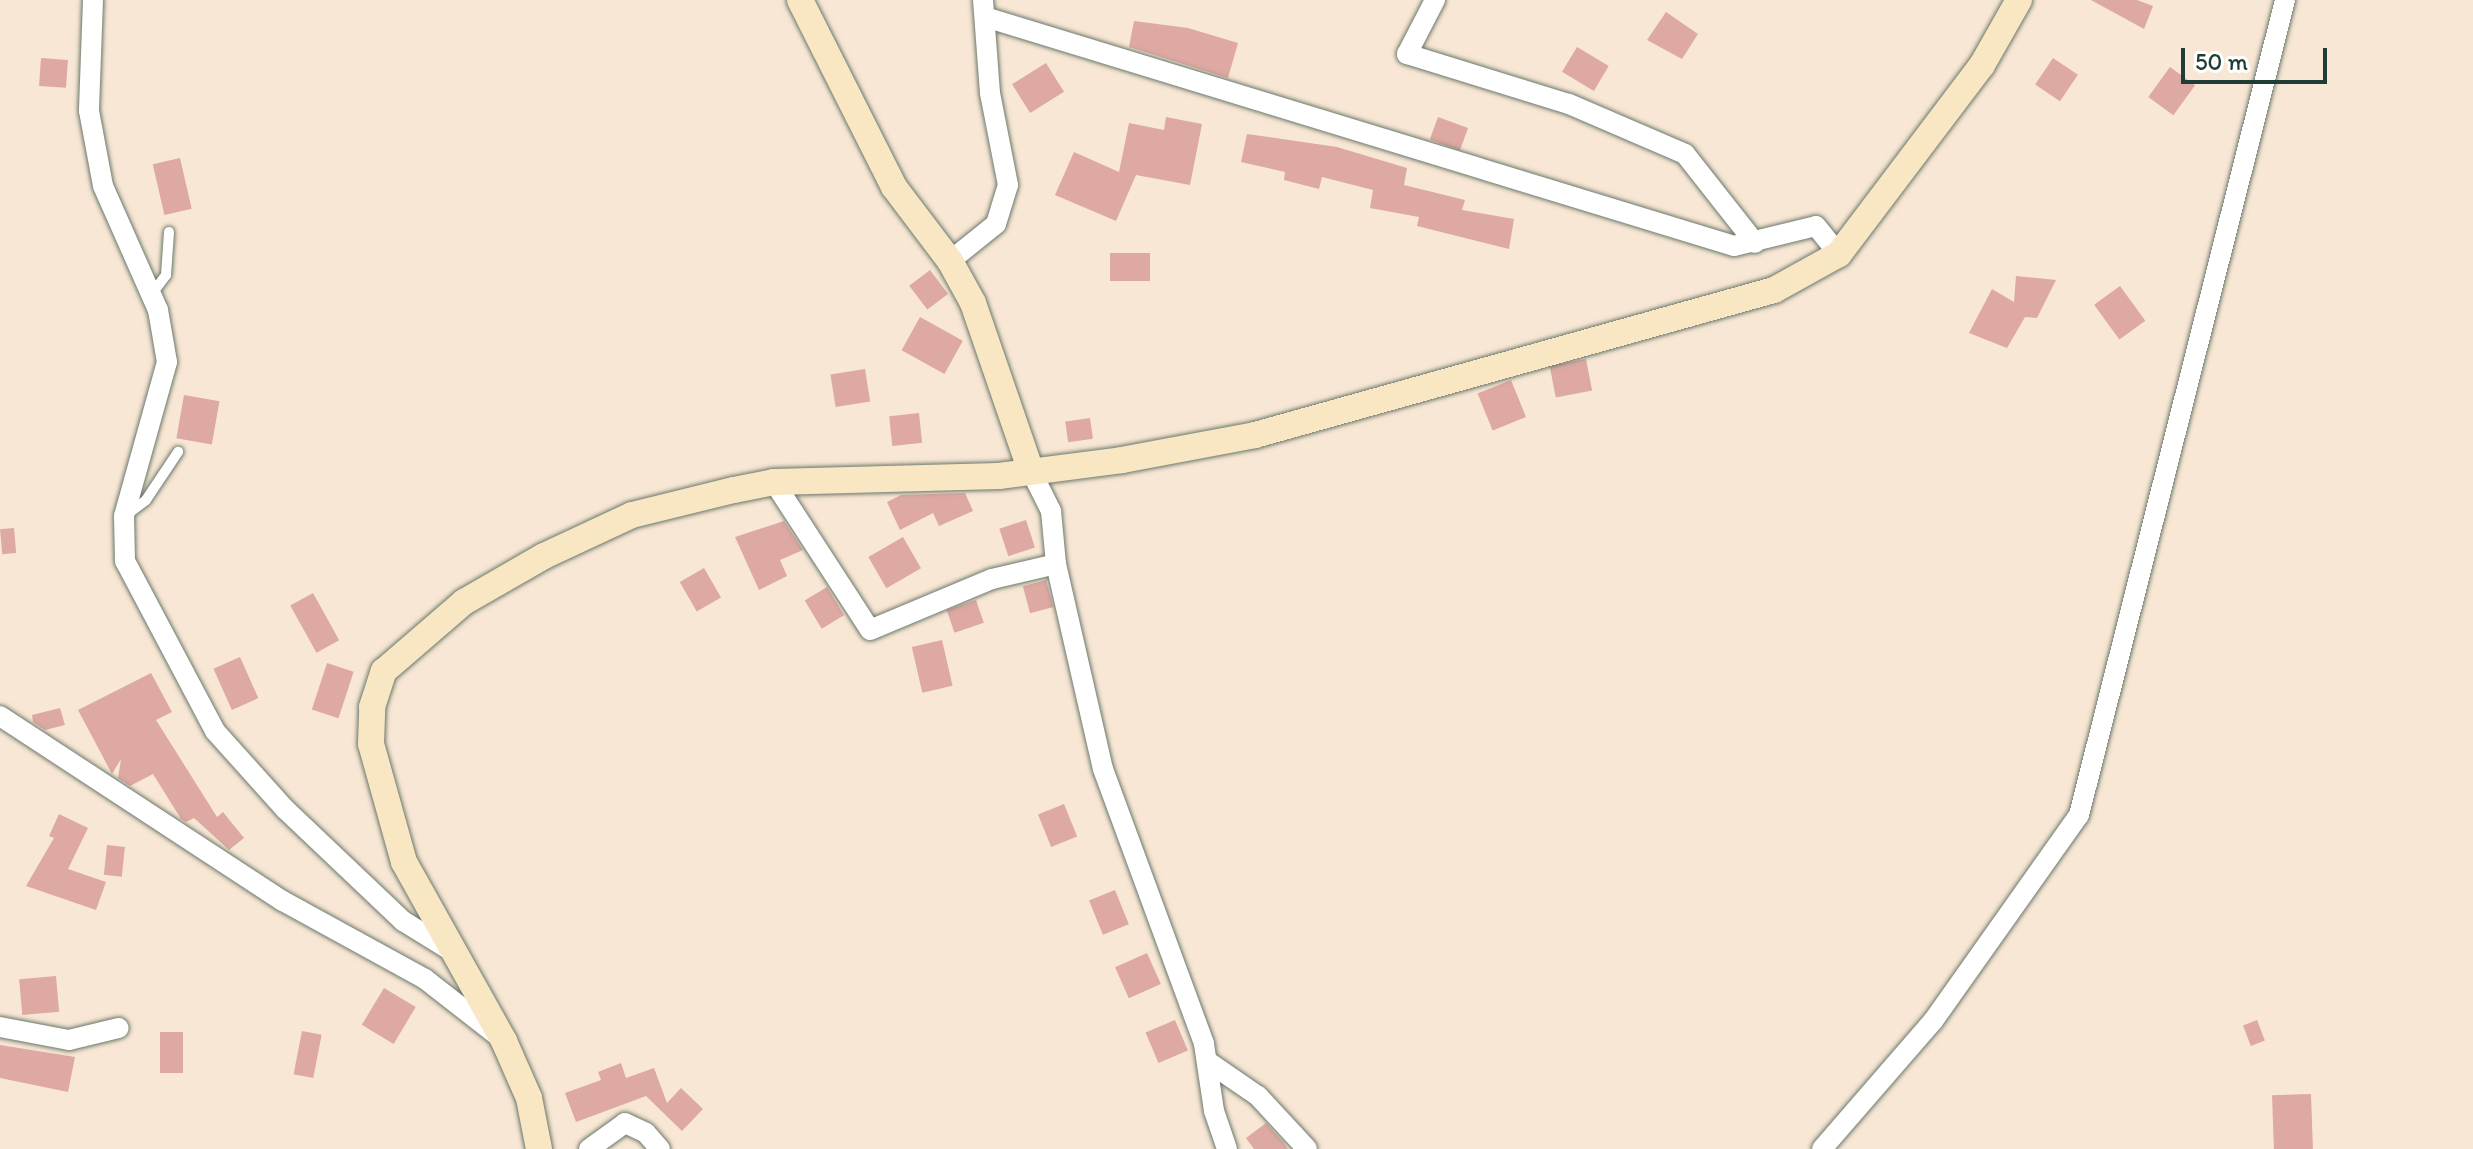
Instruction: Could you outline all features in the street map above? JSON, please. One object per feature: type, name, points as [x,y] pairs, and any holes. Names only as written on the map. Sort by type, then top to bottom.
[{"type":"main road","points":[[800,0],[894,187],[950,261],[973,303],[1031,471]]},
{"type":"main road","points":[[539,1149],[529,1098],[504,1041],[460,956],[404,862],[371,744],[372,707],[384,671],[464,602],[544,556],[632,515],[774,482],[1031,471],[1255,435],[1774,290],[1839,254],[1982,65],[2019,0]]},
{"type":"street","points":[[93,0],[89,111],[103,186],[151,295],[167,362],[124,516],[125,561],[215,731],[285,809],[403,921],[460,956]]},
{"type":"street","points":[[1435,0],[1407,54],[1569,104],[1685,154],[1755,243]]},
{"type":"street","points":[[1822,1149],[1933,1021],[2079,815],[2285,0]]},
{"type":"street","points":[[950,261],[996,224],[1008,185],[990,93],[984,9],[1734,246],[1816,226],[1839,254]]},
{"type":"street","points":[[1031,471],[1051,511],[1056,564],[1103,769],[1207,1061],[1214,1111],[1227,1149]]},
{"type":"street","points":[[774,482],[870,630],[992,579],[1056,564]]},
{"type":"street","points":[[0,716],[283,901],[425,979],[504,1041]]},
{"type":"street","points":[[0,1027],[69,1040],[119,1028]]},
{"type":"street","points":[[1207,1061],[1258,1096],[1307,1149]]},
{"type":"street","points":[[589,1149],[625,1123],[646,1133],[660,1149]]},
{"type":"lane","points":[[151,295],[166,275],[169,232]]},
{"type":"lane","points":[[124,516],[146,500],[178,452]]},
{"type":"building","points":[[2091,0],[2137,0],[2153,6],[2144,29]]},
{"type":"building","points":[[1666,12],[1698,34],[1682,59],[1647,40]]},
{"type":"building","points":[[1134,21],[1188,28],[1238,43],[1228,78],[1129,47]]},
{"type":"building","points":[[1577,47],[1609,66],[1594,91],[1562,72]]},
{"type":"building","points":[[41,58],[68,60],[66,88],[39,86]]},
{"type":"building","points":[[2053,58],[2078,75],[2060,101],[2035,85]]},
{"type":"building","points":[[1046,63],[1064,92],[1030,113],[1012,84]]},
{"type":"building","points":[[2170,67],[2195,85],[2173,115],[2148,97]]},
{"type":"building","points":[[1166,117],[1202,124],[1190,185],[1136,175],[1116,221],[1055,195],[1074,152],[1119,172],[1129,123],[1164,130]]},
{"type":"building","points":[[1438,117],[1468,128],[1460,150],[1430,140]]},
{"type":"building","points":[[1247,134],[1337,147],[1407,168],[1404,185],[1465,200],[1462,210],[1514,219],[1509,249],[1417,226],[1419,217],[1370,208],[1373,190],[1322,177],[1319,189],[1284,180],[1285,172],[1241,162]]},
{"type":"building","points":[[180,158],[192,209],[164,215],[153,164]]},
{"type":"building","points":[[1110,253],[1150,253],[1150,281],[1110,281]]},
{"type":"building","points":[[930,270],[948,294],[927,310],[909,286]]},
{"type":"building","points":[[2016,276],[2056,280],[2037,318],[2025,317],[2007,348],[1969,333],[1992,289],[2014,302]]},
{"type":"building","points":[[2120,286],[2145,321],[2119,340],[2094,305]]},
{"type":"building","points":[[920,317],[963,341],[944,374],[902,350]]},
{"type":"building","points":[[1586,359],[1592,390],[1556,397],[1550,366]]},
{"type":"building","points":[[865,369],[870,402],[836,407],[830,374]]},
{"type":"building","points":[[1511,380],[1526,417],[1493,431],[1478,393]]},
{"type":"building","points":[[184,395],[219,401],[212,445],[176,438]]},
{"type":"building","points":[[919,413],[922,443],[892,446],[889,416]]},
{"type":"building","points":[[1090,418],[1093,439],[1068,442],[1065,421]]},
{"type":"building","points":[[965,493],[973,511],[939,526],[933,513],[900,530],[887,502],[901,495]]},
{"type":"building","points":[[1026,520],[1035,548],[1008,556],[999,529]]},
{"type":"building","points":[[784,521],[803,550],[780,560],[787,576],[759,590],[735,537]]},
{"type":"building","points":[[14,528],[16,553],[2,554],[0,529]]},
{"type":"building","points":[[903,537],[921,568],[886,588],[868,557]]},
{"type":"building","points":[[704,568],[721,597],[697,611],[680,582]]},
{"type":"building","points":[[1046,580],[1053,607],[1030,613],[1023,586]]},
{"type":"building","points":[[827,587],[844,615],[822,629],[805,600]]},
{"type":"building","points":[[313,593],[339,640],[316,653],[290,606]]},
{"type":"building","points":[[976,600],[984,623],[955,633],[947,610]]},
{"type":"building","points":[[942,640],[953,686],[922,693],[912,647]]},
{"type":"building","points":[[240,657],[258,698],[232,710],[214,669]]},
{"type":"building","points":[[327,663],[354,672],[338,718],[312,710]]},
{"type":"building","points":[[151,673],[172,712],[156,720],[217,817],[223,812],[244,838],[229,850],[194,818],[186,822],[181,819],[153,774],[130,786],[118,778],[121,759],[112,774],[78,710]]},
{"type":"building","points":[[60,708],[65,725],[45,730],[33,722],[32,715]]},
{"type":"building","points":[[1064,804],[1077,836],[1051,847],[1038,814]]},
{"type":"building","points":[[59,814],[88,828],[68,869],[106,882],[96,910],[26,886],[54,838],[49,836]]},
{"type":"building","points":[[107,845],[125,847],[122,877],[104,875]]},
{"type":"building","points":[[1115,890],[1129,924],[1103,935],[1089,900]]},
{"type":"building","points":[[1147,953],[1161,984],[1129,998],[1115,967]]},
{"type":"building","points":[[56,976],[59,1012],[22,1015],[19,979]]},
{"type":"building","points":[[384,988],[416,1007],[394,1044],[362,1025]]},
{"type":"building","points":[[1175,1020],[1188,1050],[1158,1063],[1146,1033]]},
{"type":"building","points":[[2257,1020],[2265,1041],[2251,1046],[2243,1025]]},
{"type":"building","points":[[302,1031],[322,1035],[313,1078],[294,1074]]},
{"type":"building","points":[[160,1032],[183,1032],[183,1073],[160,1073]]},
{"type":"building","points":[[0,1045],[75,1057],[68,1092],[0,1078]]},
{"type":"building","points":[[621,1063],[626,1078],[654,1068],[667,1103],[681,1088],[703,1109],[682,1131],[646,1096],[576,1122],[565,1093],[601,1080],[598,1072]]},
{"type":"building","points":[[2311,1094],[2313,1149],[2274,1149],[2272,1095]]},
{"type":"building","points":[[1266,1123],[1288,1149],[1254,1149],[1246,1138]]}]
